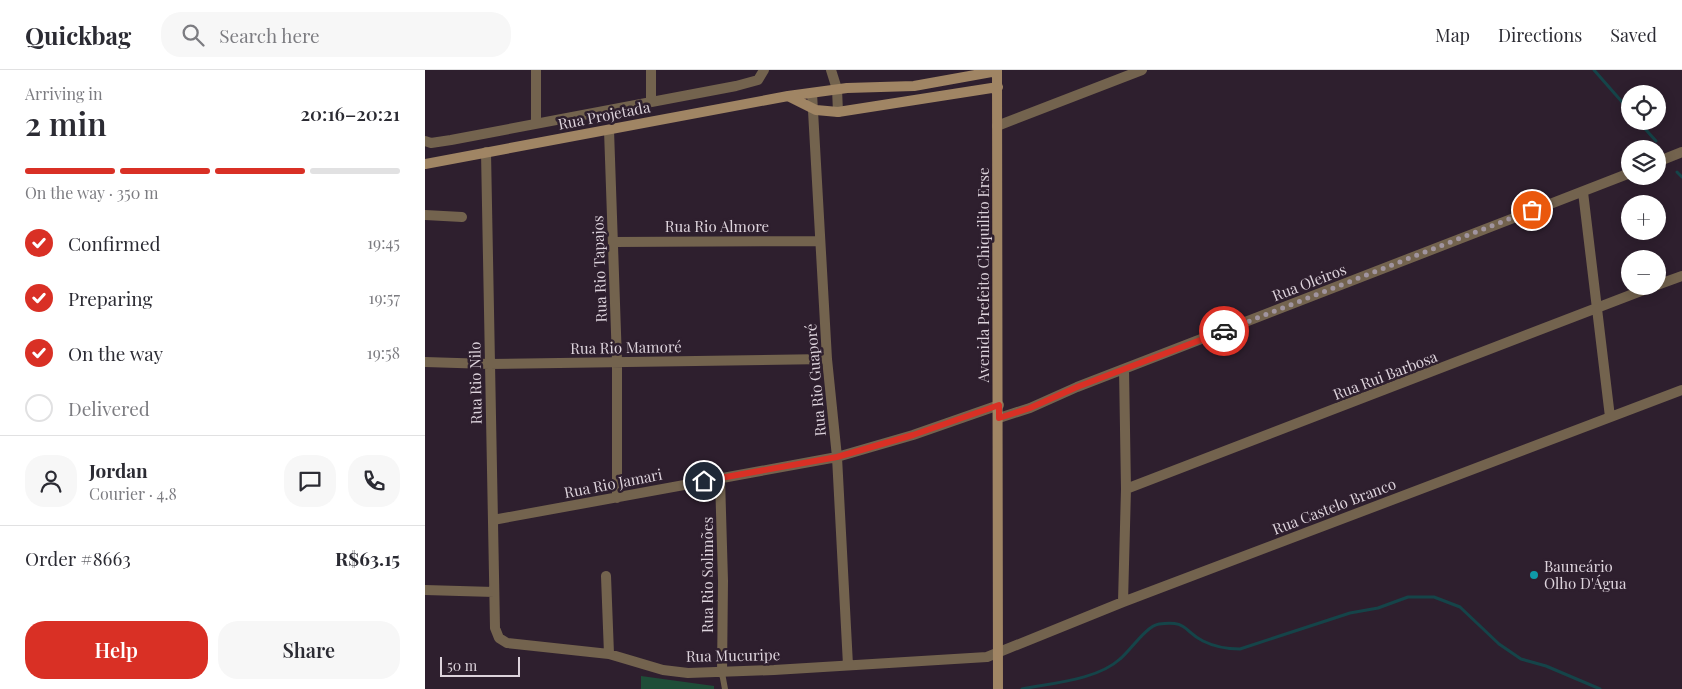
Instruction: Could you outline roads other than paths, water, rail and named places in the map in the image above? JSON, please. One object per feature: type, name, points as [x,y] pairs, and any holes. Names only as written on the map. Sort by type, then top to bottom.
[{"type":"street","points":[[536,70],[536,123]]},
{"type":"street","points":[[651,70],[651,101]]},
{"type":"street","points":[[425,141],[431,143],[751,82],[758,80],[764,70]]},
{"type":"street","points":[[831,70],[837,89],[838,112]]},
{"type":"street","points":[[997,126],[1142,70]]},
{"type":"street","name":"Rua Projetada","points":[[425,164],[788,96],[837,89],[914,86],[997,71]]},
{"type":"street","name":"Avenida Prefeito Chiquilito Erse","points":[[997,71],[998,689]]},
{"type":"street","points":[[788,96],[814,109],[838,112],[998,87]]},
{"type":"street","name":"Rua Rio Guaporé","points":[[812,93],[827,359],[837,457],[848,665]]},
{"type":"street","name":"Rua Rio Tapajos","points":[[609,130],[617,361],[617,498]]},
{"type":"street","name":"Rua Rio Nilo","points":[[486,152],[495,613]]},
{"type":"street","points":[[1666,158],[1682,152]]},
{"type":"street","name":"Rua Oleiros","points":[[999,418],[1030,408],[1077,387],[1621,177]]},
{"type":"street","points":[[1583,192],[1610,417]]},
{"type":"street","points":[[425,215],[462,217]]},
{"type":"street","name":"Rua Rio Almore","points":[[614,242],[820,241]]},
{"type":"street","name":"Rua Rui Barbosa","points":[[1666,282],[1682,276]]},
{"type":"street","name":"Rua Rui Barbosa","points":[[1126,489],[1632,295]]},
{"type":"street","name":"Rua Rio Mamoré","points":[[425,362],[489,364],[827,359]]},
{"type":"street","points":[[1123,602],[1126,489],[1124,369]]},
{"type":"street","name":"Rua Castelo Branco","points":[[998,654],[1123,602],[1682,390]]},
{"type":"street","name":"Rua Rio Jamari","points":[[493,520],[837,457],[913,435],[999,405]]},
{"type":"street","name":"Rua Rio Solimões","points":[[720,478],[723,581],[722,673]]},
{"type":"street","points":[[607,576],[609,654]]},
{"type":"street","points":[[425,590],[494,592]]},
{"type":"street","name":"Rua Mucuripe","points":[[495,613],[496,635],[503,641],[534,647],[609,654],[663,670],[722,673],[961,660],[998,654]]},
{"type":"lane","points":[[722,673],[725,689]]},
{"type":"waterway","points":[[1594,70],[1621,101]]},
{"type":"waterway","points":[[1646,130],[1655,140]]},
{"type":"waterway","points":[[1677,172],[1682,177]]},
{"type":"waterway","points":[[1022,689],[1074,680],[1099,672],[1120,659],[1149,629],[1159,624],[1180,625],[1207,643],[1230,649],[1240,649],[1350,613],[1378,608],[1408,597],[1434,597],[1460,607],[1499,644],[1521,659],[1546,666],[1600,689]]},
{"type":"place","name":"Bauneário Olho D'Água","points":[[1534,575]]}]
